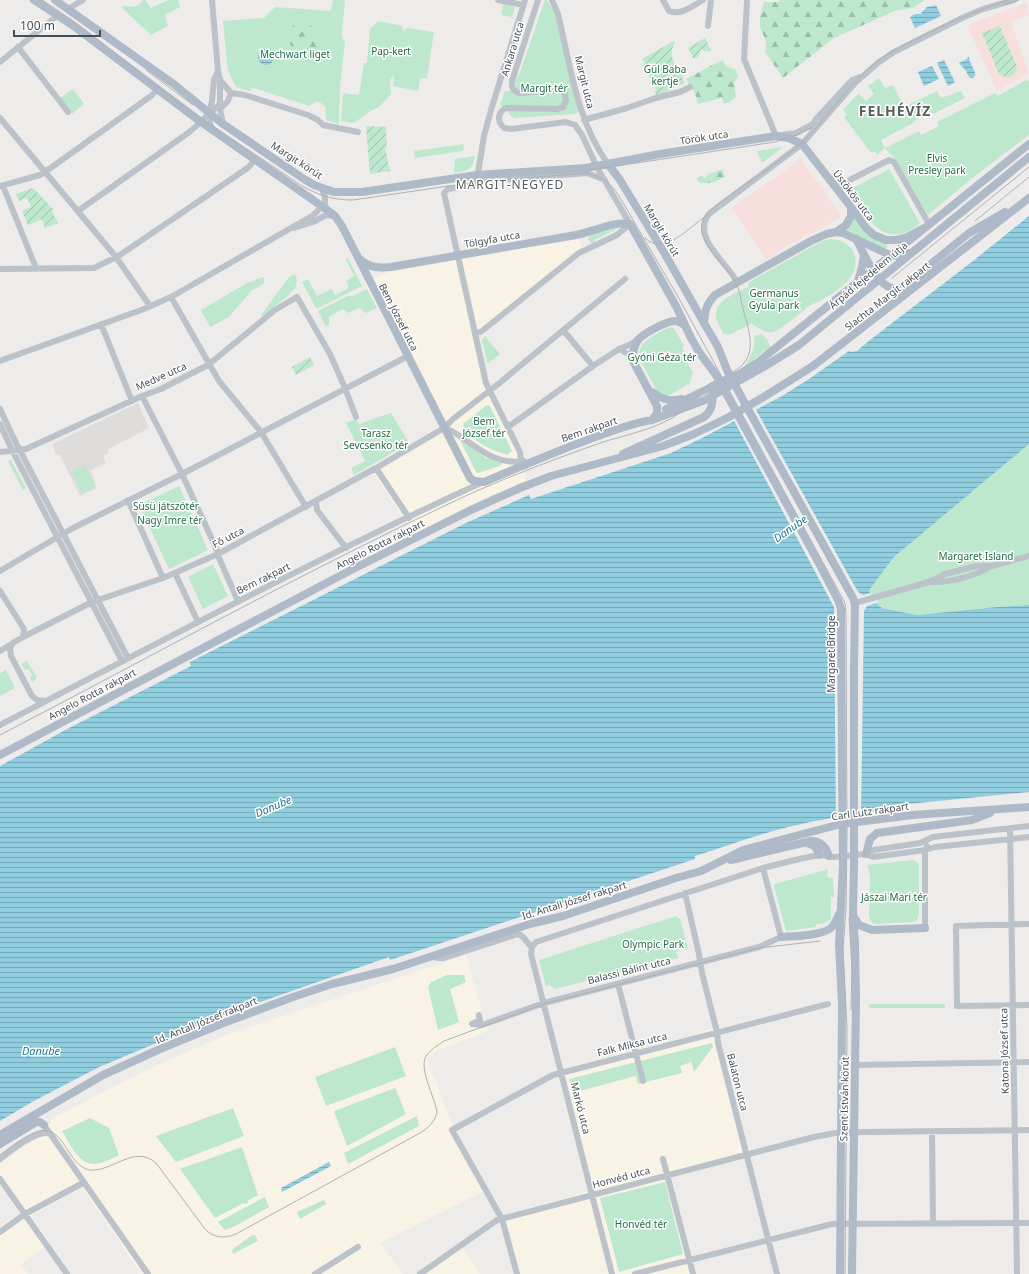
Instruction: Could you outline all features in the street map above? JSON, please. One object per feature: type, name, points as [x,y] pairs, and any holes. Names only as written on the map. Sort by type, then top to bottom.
[{"type":"main road","points":[[34,0],[58,15],[156,90],[213,131],[335,216]]},
{"type":"main road","name":"Margit körút","points":[[55,0],[174,86],[223,124],[304,179],[322,188],[342,193],[362,192],[608,164],[620,180],[703,318]]},
{"type":"main road","name":"Török utca","points":[[608,164],[660,154],[776,136],[789,138],[802,144]]},
{"type":"main road","name":"Üstökös utca","points":[[802,144],[866,228],[874,235],[886,240]]},
{"type":"main road","name":"Árpád fejedelem útja","points":[[714,387],[757,363],[1029,144]]},
{"type":"main road","name":"Árpád fejedelem útja","points":[[713,397],[799,345],[1029,157]]},
{"type":"main road","points":[[856,239],[879,279],[887,287],[896,289],[900,288],[969,233],[1028,199]]},
{"type":"main road","name":"Slachta Margit rakpart","points":[[753,404],[813,366],[1028,199]]},
{"type":"main road","points":[[851,207],[851,216],[846,225],[836,232],[826,234],[809,242],[715,295],[708,303],[703,318],[742,400],[851,593],[855,603],[853,915],[856,924],[872,930],[925,928]]},
{"type":"main road","name":"Bem József utca","points":[[335,216],[342,226],[359,259],[444,428]]},
{"type":"main road","name":"Tölgyfa utca","points":[[359,259],[369,266],[382,268],[581,234],[618,224],[630,224]]},
{"type":"main road","points":[[630,224],[686,327]]},
{"type":"main road","points":[[891,270],[894,254],[886,240],[903,238],[926,226]]},
{"type":"main road","points":[[836,232],[894,254],[912,252]]},
{"type":"main road","points":[[960,241],[967,238],[982,236]]},
{"type":"main road","points":[[857,282],[862,267],[864,254]]},
{"type":"main road","points":[[651,418],[657,406],[633,361],[633,354],[638,339],[669,321],[679,322],[686,327]]},
{"type":"main road","name":"Margaret Bridge","points":[[686,327],[699,352],[716,375],[840,605],[843,844],[842,906]]},
{"type":"main road","points":[[614,460],[630,450],[704,417],[711,410],[714,387]]},
{"type":"main road","name":"Bem rakpart","points":[[651,418],[714,387]]},
{"type":"main road","points":[[649,390],[658,397],[668,400],[694,396]]},
{"type":"main road","name":"Bem rakpart","points":[[484,482],[540,458],[606,433],[713,397]]},
{"type":"main road","name":"Angelo Rotta rakpart","points":[[0,754],[353,569],[471,510],[551,476],[649,451],[694,434],[753,404]]},
{"type":"main road","points":[[444,428],[470,478],[474,481],[484,482]]},
{"type":"main road","name":"Carl Lutz rakpart","points":[[720,862],[754,846],[840,824],[913,815],[1029,807]]},
{"type":"main road","points":[[866,854],[870,839],[877,833],[972,820],[999,810]]},
{"type":"main road","points":[[720,862],[804,842],[815,841],[822,844],[826,848],[829,856]]},
{"type":"main road","points":[[804,842],[814,846],[819,855]]},
{"type":"main road","name":"Id. Antall József rakpart","points":[[0,1136],[68,1094],[104,1075],[167,1046],[221,1024],[300,994],[354,978],[393,969],[530,924],[563,916],[701,871],[720,862]]},
{"type":"main road","name":"Szent István körút","points":[[840,1274],[842,1004],[837,924],[842,906]]},
{"type":"main road","points":[[781,937],[822,932],[837,924]]},
{"type":"main road","name":"Szent István körút","points":[[852,1274],[856,924]]},
{"type":"main road","points":[[0,1144],[36,1122],[40,1122],[44,1125]]},
{"type":"street","points":[[68,8],[83,0]]},
{"type":"street","points":[[212,0],[220,80],[220,106],[223,124]]},
{"type":"street","points":[[477,179],[484,136],[524,3],[498,0]]},
{"type":"street","name":"Ankara utca","points":[[538,0],[512,81],[512,88],[515,92],[519,93],[560,90],[565,94],[566,103],[560,109],[504,109],[500,113],[500,122],[506,128],[566,122],[573,123],[578,127],[598,166]]},
{"type":"street","name":"Margit utca","points":[[552,0],[558,14],[584,120],[608,164]]},
{"type":"street","points":[[663,0],[669,11],[673,13],[680,12],[703,0]]},
{"type":"street","points":[[708,26],[711,0]]},
{"type":"street","points":[[748,0],[744,59],[776,136],[796,133],[813,124]]},
{"type":"street","points":[[738,282],[705,238],[704,225],[707,216],[802,144],[862,76],[894,52],[969,15],[1014,0]]},
{"type":"street","points":[[0,62],[58,15]]},
{"type":"street","points":[[18,47],[68,112]]},
{"type":"street","points":[[213,131],[210,124],[209,113],[214,80],[218,71]]},
{"type":"street","points":[[802,144],[813,124],[852,80],[862,76]]},
{"type":"street","points":[[220,80],[231,93],[245,95],[308,115],[318,120],[323,125],[358,132]]},
{"type":"street","points":[[584,120],[680,92],[690,87]]},
{"type":"street","points":[[36,268],[1,186],[46,171],[151,96],[156,90]]},
{"type":"street","points":[[78,211],[188,133],[209,113],[228,101],[231,93]]},
{"type":"street","points":[[0,118],[118,256],[150,306]]},
{"type":"street","points":[[0,269],[94,268],[118,256],[249,167],[255,159]]},
{"type":"street","points":[[836,187],[888,160],[891,161],[894,163],[926,226]]},
{"type":"street","points":[[475,334],[482,331],[580,253],[617,235],[630,224],[598,166]]},
{"type":"street","name":"Margit körút","points":[[457,256],[444,193],[448,189],[475,185],[477,179],[587,172],[605,180]]},
{"type":"street","points":[[0,361],[171,297],[312,216],[323,207],[326,200],[322,188]]},
{"type":"street","points":[[289,230],[308,224],[326,215],[335,216]]},
{"type":"street","points":[[457,256],[486,383],[520,452],[522,461]]},
{"type":"street","points":[[522,461],[508,462],[497,459],[484,453],[450,430],[444,428],[453,419],[625,279]]},
{"type":"street","points":[[171,297],[208,365],[219,381],[262,432],[306,507]]},
{"type":"street","name":"Medve utca","points":[[0,452],[26,449],[142,396],[161,389],[208,365],[275,310],[297,297],[328,350],[346,388]]},
{"type":"street","points":[[102,324],[132,401]]},
{"type":"street","points":[[564,330],[593,366]]},
{"type":"street","points":[[508,427],[593,366],[619,349],[638,339]]},
{"type":"street","points":[[619,349],[628,354],[633,361]]},
{"type":"street","points":[[0,571],[61,535],[182,474],[408,356]]},
{"type":"street","points":[[346,388],[356,417]]},
{"type":"street","points":[[142,396],[182,474],[216,548],[238,601]]},
{"type":"street","points":[[0,409],[92,602],[125,659]]},
{"type":"street","points":[[0,424],[12,450],[98,600],[125,659]]},
{"type":"street","name":"Fő utca","points":[[0,651],[92,602],[163,578],[218,554],[376,468],[444,428]]},
{"type":"street","name":"Bem rakpart","points":[[522,461],[540,458]]},
{"type":"street","points":[[511,470],[522,461]]},
{"type":"street","points":[[376,468],[409,518]]},
{"type":"street","name":"Bem rakpart","points":[[0,725],[238,601],[484,482]]},
{"type":"street","points":[[128,500],[163,578]]},
{"type":"street","points":[[316,501],[317,510],[346,548]]},
{"type":"street","points":[[855,603],[929,582],[942,583],[973,575],[992,566],[1029,556]]},
{"type":"street","points":[[175,573],[198,622]]},
{"type":"street","points":[[0,591],[24,629],[24,637]]},
{"type":"street","points":[[12,644],[10,648],[11,656],[32,696],[37,700],[46,701]]},
{"type":"street","points":[[532,947],[536,942],[763,868],[819,855],[834,857],[866,854],[874,850],[920,843],[933,837],[1029,826]]},
{"type":"street","name":"Katona József utca","points":[[1010,828],[1017,1274]]},
{"type":"street","points":[[925,928],[925,850],[933,837]]},
{"type":"street","points":[[866,854],[881,856],[925,850],[935,847],[1029,837]]},
{"type":"street","points":[[763,868],[781,937]]},
{"type":"street","name":"Balaton utca","points":[[685,893],[702,973],[717,1032],[718,1043],[777,1274]]},
{"type":"street","points":[[1029,924],[956,926],[957,1006],[1029,1006]]},
{"type":"street","name":"Id. Antall József rakpart","points":[[433,956],[437,958],[444,958],[518,934],[523,937],[532,947]]},
{"type":"street","name":"Balassi Bálint utca","points":[[479,1015],[480,1020],[471,1024],[482,1025],[544,1003],[759,947],[781,937]]},
{"type":"street","name":"Markó utca","points":[[532,947],[532,954],[612,1274]]},
{"type":"street","points":[[618,984],[643,1081]]},
{"type":"street","name":"Falk Miksa utca","points":[[502,1219],[452,1130],[553,1075],[828,1004]]},
{"type":"street","points":[[854,1065],[1029,1062]]},
{"type":"street","points":[[44,1125],[83,1183],[148,1274]]},
{"type":"street","name":"Honvéd utca","points":[[420,1274],[493,1222],[814,1137],[842,1133],[1029,1130]]},
{"type":"street","points":[[932,1132],[932,1224]]},
{"type":"street","points":[[0,1159],[34,1136],[50,1133]]},
{"type":"street","points":[[663,1159],[693,1274]]},
{"type":"street","points":[[0,1179],[67,1274]]},
{"type":"street","points":[[0,1232],[25,1214],[83,1183]]},
{"type":"street","points":[[502,1219],[517,1274]]},
{"type":"street","points":[[635,1274],[826,1225],[1029,1223]]},
{"type":"street","points":[[315,1274],[358,1247]]},
{"type":"shaded area","points":[[1026,3],[1029,15],[1011,22],[1029,73],[997,91],[967,25]]},
{"type":"shaded area","points":[[801,159],[841,216],[823,228],[785,247],[767,260],[731,208]]},
{"type":"shaded area","points":[[578,237],[582,247],[482,328],[471,331],[485,389],[520,459],[526,481],[482,499],[414,534],[374,474],[443,433],[365,283],[397,268]]},
{"type":"shaded area","points":[[138,403],[149,428],[108,449],[109,453],[103,456],[106,463],[91,470],[97,488],[80,496],[60,455],[56,454],[52,444]]},
{"type":"shaded area","points":[[466,955],[488,1031],[437,1051],[427,1059],[454,1128],[488,1189],[380,1243],[403,1274],[141,1274],[82,1187],[31,1216],[50,1243],[21,1264],[28,1274],[0,1274],[0,1227],[19,1213],[0,1185],[0,1163],[42,1135],[53,1118],[148,1069],[231,1033]]},
{"type":"shaded area","points":[[717,1027],[750,1157],[669,1178],[694,1274],[519,1274],[506,1225],[507,1214],[589,1191],[557,1070],[691,1036]]},
{"type":"shaded area","points":[[461,1245],[480,1274],[418,1274]]},
{"type":"green space","points":[[145,0],[151,8],[168,0],[178,0],[180,7],[165,15],[168,26],[151,35],[122,8],[124,6],[137,6]]},
{"type":"green space","name":"Mechwart liget","points":[[333,0],[345,0],[342,33],[343,40],[345,41],[340,88],[339,124],[326,120],[325,107],[321,103],[317,102],[309,106],[254,88],[249,91],[236,87],[228,71],[223,21],[264,18],[275,7],[331,11]]},
{"type":"green space","name":"Margit tér","points":[[545,0],[547,0],[554,11],[579,112],[574,114],[514,118],[500,105],[505,91],[509,91],[516,86],[515,81],[519,75]]},
{"type":"green space","points":[[780,0],[925,0],[913,8],[897,10],[834,38],[783,78],[765,52],[766,41],[760,27],[760,17],[764,2],[778,2]]},
{"type":"green space","points":[[503,4],[515,7],[512,17],[501,15]]},
{"type":"green space","points":[[296,21],[307,23],[318,31],[321,42],[315,49],[307,47],[312,42],[307,36],[302,37],[296,47],[291,46],[288,37]]},
{"type":"green space","name":"Pap-kert","points":[[378,21],[402,26],[404,32],[407,28],[434,32],[427,78],[420,78],[418,91],[393,86],[394,75],[390,80],[391,94],[380,106],[354,123],[341,121],[343,93],[359,95],[364,63],[367,63],[370,29]]},
{"type":"green space","points":[[1000,26],[1017,67],[1013,75],[1008,77],[999,74],[982,33]]},
{"type":"green space","points":[[705,38],[711,50],[706,52],[702,50],[700,51],[699,56],[694,59],[688,48]]},
{"type":"green space","name":"Gül Baba kertje","points":[[674,41],[675,44],[671,53],[672,58],[684,81],[684,84],[679,85],[657,97],[655,93],[656,89],[645,68],[642,66],[645,63],[642,59]]},
{"type":"green space","points":[[722,60],[727,67],[735,69],[738,76],[734,83],[736,97],[730,102],[724,104],[722,98],[698,104],[695,94],[686,79]]},
{"type":"green space","points":[[879,78],[885,88],[893,85],[904,107],[937,91],[941,98],[961,91],[965,98],[933,114],[928,110],[919,114],[918,119],[915,122],[881,140],[885,148],[877,155],[875,151],[871,153],[844,117],[847,114],[843,110],[857,95],[859,94],[866,101],[874,94],[868,86]]},
{"type":"green space","name":"Elvis Presley park","points":[[1026,80],[1029,81],[1029,135],[971,179],[928,215],[896,160],[885,148],[919,131],[921,135],[939,126],[937,122],[995,93],[998,96]]},
{"type":"green space","points":[[73,89],[84,104],[72,114],[60,98]]},
{"type":"green space","points":[[366,126],[386,127],[387,148],[385,148],[390,171],[370,174]]},
{"type":"green space","points":[[464,144],[463,151],[415,158],[414,151]]},
{"type":"green space","points":[[783,147],[762,163],[757,151]]},
{"type":"green space","points":[[475,156],[470,168],[454,173],[455,159]]},
{"type":"green space","points":[[889,169],[920,223],[908,231],[897,234],[887,233],[870,221],[849,190]]},
{"type":"green space","points":[[723,170],[725,177],[712,182],[698,182],[697,178],[702,176],[705,178],[709,174]]},
{"type":"green space","points":[[33,188],[54,210],[52,211],[58,223],[45,228],[42,219],[28,225],[22,211],[31,207],[27,198],[19,201],[16,194]]},
{"type":"green space","points":[[853,217],[888,246],[885,249],[846,230]]},
{"type":"green space","points":[[614,229],[615,234],[613,231],[594,240],[596,242],[592,244],[588,239],[590,235]]},
{"type":"green space","name":"Germanus Gyula park","points":[[832,239],[845,243],[854,253],[856,261],[855,268],[848,281],[836,291],[809,306],[776,331],[767,332],[751,324],[729,335],[723,333],[717,322],[716,312],[718,307],[726,298],[748,287],[749,282],[824,240]]},
{"type":"green space","points":[[348,258],[362,286],[316,308],[302,282],[308,279],[317,296],[331,289],[335,295],[349,288],[346,281],[354,276],[346,260]]},
{"type":"green space","points":[[295,274],[297,280],[295,289],[263,316],[261,315],[289,277]]},
{"type":"green space","points":[[264,277],[264,283],[252,290],[229,317],[210,327],[201,310],[249,282]]},
{"type":"green space","points":[[367,289],[377,308],[366,313],[359,308],[348,313],[343,309],[329,317],[329,325],[326,327],[318,311],[348,296],[355,295]]},
{"type":"green space","name":"Gyóni Géza tér","points":[[670,327],[674,328],[684,346],[682,348],[684,352],[682,353],[693,373],[690,383],[666,397],[658,393],[639,358],[639,352],[641,347],[649,339]]},
{"type":"green space","points":[[761,334],[767,339],[770,347],[745,366],[751,356],[754,336]]},
{"type":"green space","points":[[485,336],[500,354],[488,364],[482,340]]},
{"type":"green space","points":[[310,357],[314,365],[296,375],[292,367]]},
{"type":"green space","name":"Bem József tér","points":[[487,405],[490,406],[512,451],[507,455],[483,445],[463,429],[464,423]]},
{"type":"green space","name":"Tarasz Sevcsenko tér","points":[[391,413],[409,443],[354,475],[351,468],[365,461],[346,423],[356,419],[359,425]]},
{"type":"green space","points":[[460,440],[464,441],[486,458],[502,463],[500,466],[478,473],[476,472]]},
{"type":"green space","name":"Margaret Island","points":[[1029,444],[1029,605],[917,615],[882,608],[869,597],[870,589],[894,557]]},
{"type":"green space","points":[[11,460],[26,488],[23,490],[8,461]]},
{"type":"green space","points":[[85,465],[95,487],[82,493],[72,472]]},
{"type":"green space","name":"Nagy Imre tér","points":[[179,486],[208,550],[169,569],[139,505]]},
{"type":"green space","points":[[213,564],[228,596],[203,609],[188,577]]},
{"type":"green space","points":[[27,661],[37,678],[32,682],[30,678],[32,675],[29,669],[25,670],[21,664]]},
{"type":"green space","points":[[6,670],[15,688],[0,696],[0,673]]},
{"type":"green space","name":"Jászai Mari tér","points":[[912,860],[917,862],[919,866],[919,915],[917,920],[913,922],[875,924],[871,922],[869,916],[870,878],[868,865]]},
{"type":"green space","name":"Jászai Mari tér","points":[[828,869],[827,877],[833,878],[834,897],[831,897],[831,919],[824,923],[816,924],[816,927],[786,931],[774,886],[775,884]]},
{"type":"green space","name":"Olympic Park","points":[[676,916],[680,919],[688,949],[679,950],[676,952],[678,958],[555,989],[549,985],[546,986],[539,960]]},
{"type":"green space","points":[[447,975],[464,975],[466,982],[450,989],[459,1022],[438,1030],[428,987],[431,982]]},
{"type":"green space","points":[[869,1004],[945,1004],[945,1008],[869,1008]]},
{"type":"green space","points":[[712,1043],[713,1047],[694,1072],[691,1062],[680,1066],[682,1073],[638,1084],[636,1076],[572,1093],[569,1079]]},
{"type":"green space","points":[[395,1047],[406,1076],[326,1106],[315,1077]]},
{"type":"green space","points":[[395,1088],[406,1114],[347,1146],[334,1111]]},
{"type":"green space","points":[[233,1108],[244,1136],[176,1162],[156,1136]]},
{"type":"green space","points":[[417,1116],[419,1126],[348,1164],[344,1153]]},
{"type":"green space","points":[[90,1118],[109,1128],[119,1155],[104,1162],[94,1164],[83,1160],[75,1152],[62,1131]]},
{"type":"green space","points":[[242,1147],[258,1195],[247,1201],[248,1203],[244,1203],[215,1218],[180,1169]]},
{"type":"green space","name":"Honvéd tér","points":[[665,1182],[683,1254],[619,1272],[600,1198]]},
{"type":"green space","points":[[265,1197],[269,1207],[235,1226],[225,1230],[218,1222]]},
{"type":"green space","points":[[324,1200],[326,1204],[300,1219],[297,1212]]},
{"type":"green space","points":[[252,1235],[255,1235],[258,1241],[233,1254],[232,1250]]},
{"type":"water","points":[[936,5],[941,16],[915,28],[910,17],[915,14],[920,14],[927,7]]},
{"type":"water","points":[[266,49],[273,54],[274,57],[269,64],[266,65],[259,60],[258,57],[263,50]]},
{"type":"water","points":[[968,57],[975,73],[975,76],[972,78],[969,77],[959,63]]},
{"type":"water","points":[[944,60],[955,82],[948,86],[937,63]]},
{"type":"water","points":[[932,66],[939,79],[924,86],[918,72]]},
{"type":"water","name":"Danube","points":[[1029,216],[1029,444],[894,557],[870,589],[869,597],[882,608],[917,615],[1029,605],[1029,792],[889,806],[888,810],[838,817],[776,830],[695,856],[695,859],[390,960],[389,957],[218,1017],[97,1068],[32,1102],[0,1121],[0,766],[69,728],[191,666],[190,662],[466,523],[529,495],[531,499],[671,453],[782,396],[849,351],[857,351]]},
{"type":"water","points":[[329,1162],[331,1166],[282,1192],[281,1188]]},
{"type":"pier","points":[[755,408],[858,592],[863,595],[872,593],[871,596],[879,602],[867,606],[864,611],[861,816],[836,820],[834,607],[733,419]]},
{"type":"tram line","points":[[42,0],[85,30],[154,84],[208,123],[299,184],[325,196],[353,200],[476,182],[587,173],[606,181],[613,187],[619,196],[681,302],[845,603],[847,833],[846,908],[843,949],[847,1028],[845,1274]]},
{"type":"tram line","points":[[0,735],[287,584],[461,498],[567,455],[652,427],[671,419],[684,410],[709,384],[740,367],[746,361],[750,347],[749,332],[737,286],[732,276],[706,243],[702,226],[704,218],[714,207],[802,143],[853,84],[876,62],[900,47],[936,29],[977,11],[1009,0]]},
{"type":"tram line","points":[[1003,5],[1019,0]]},
{"type":"tram line","points":[[146,70],[193,105]]},
{"type":"tram line","points":[[585,170],[775,142],[797,135],[812,127]]},
{"type":"tram line","points":[[892,278],[1029,167]]},
{"type":"tram line","points":[[975,221],[1029,177]]},
{"type":"tram line","points":[[645,238],[652,243],[660,244],[668,242],[684,233],[706,216]]},
{"type":"tram line","points":[[816,537],[835,572]]},
{"type":"tram line","points":[[849,918],[852,968],[851,1010]]},
{"type":"tram line","points":[[0,1155],[17,1142],[36,1132],[45,1130],[53,1133],[59,1138],[76,1161],[82,1167],[90,1170],[107,1167],[132,1157],[140,1156],[148,1158],[156,1163],[208,1232],[219,1237],[232,1236],[420,1133],[428,1127],[435,1119],[437,1112],[425,1074],[424,1060],[430,1051],[444,1041],[544,1004],[759,948],[820,941]]},
{"type":"district","name":"FELHÉVÍZ","points":[[895,110]]},
{"type":"district","name":"MARGIT-NEGYED","points":[[510,184]]},
{"type":"park label","name":"Süsü játszótér","points":[[166,506]]}]
